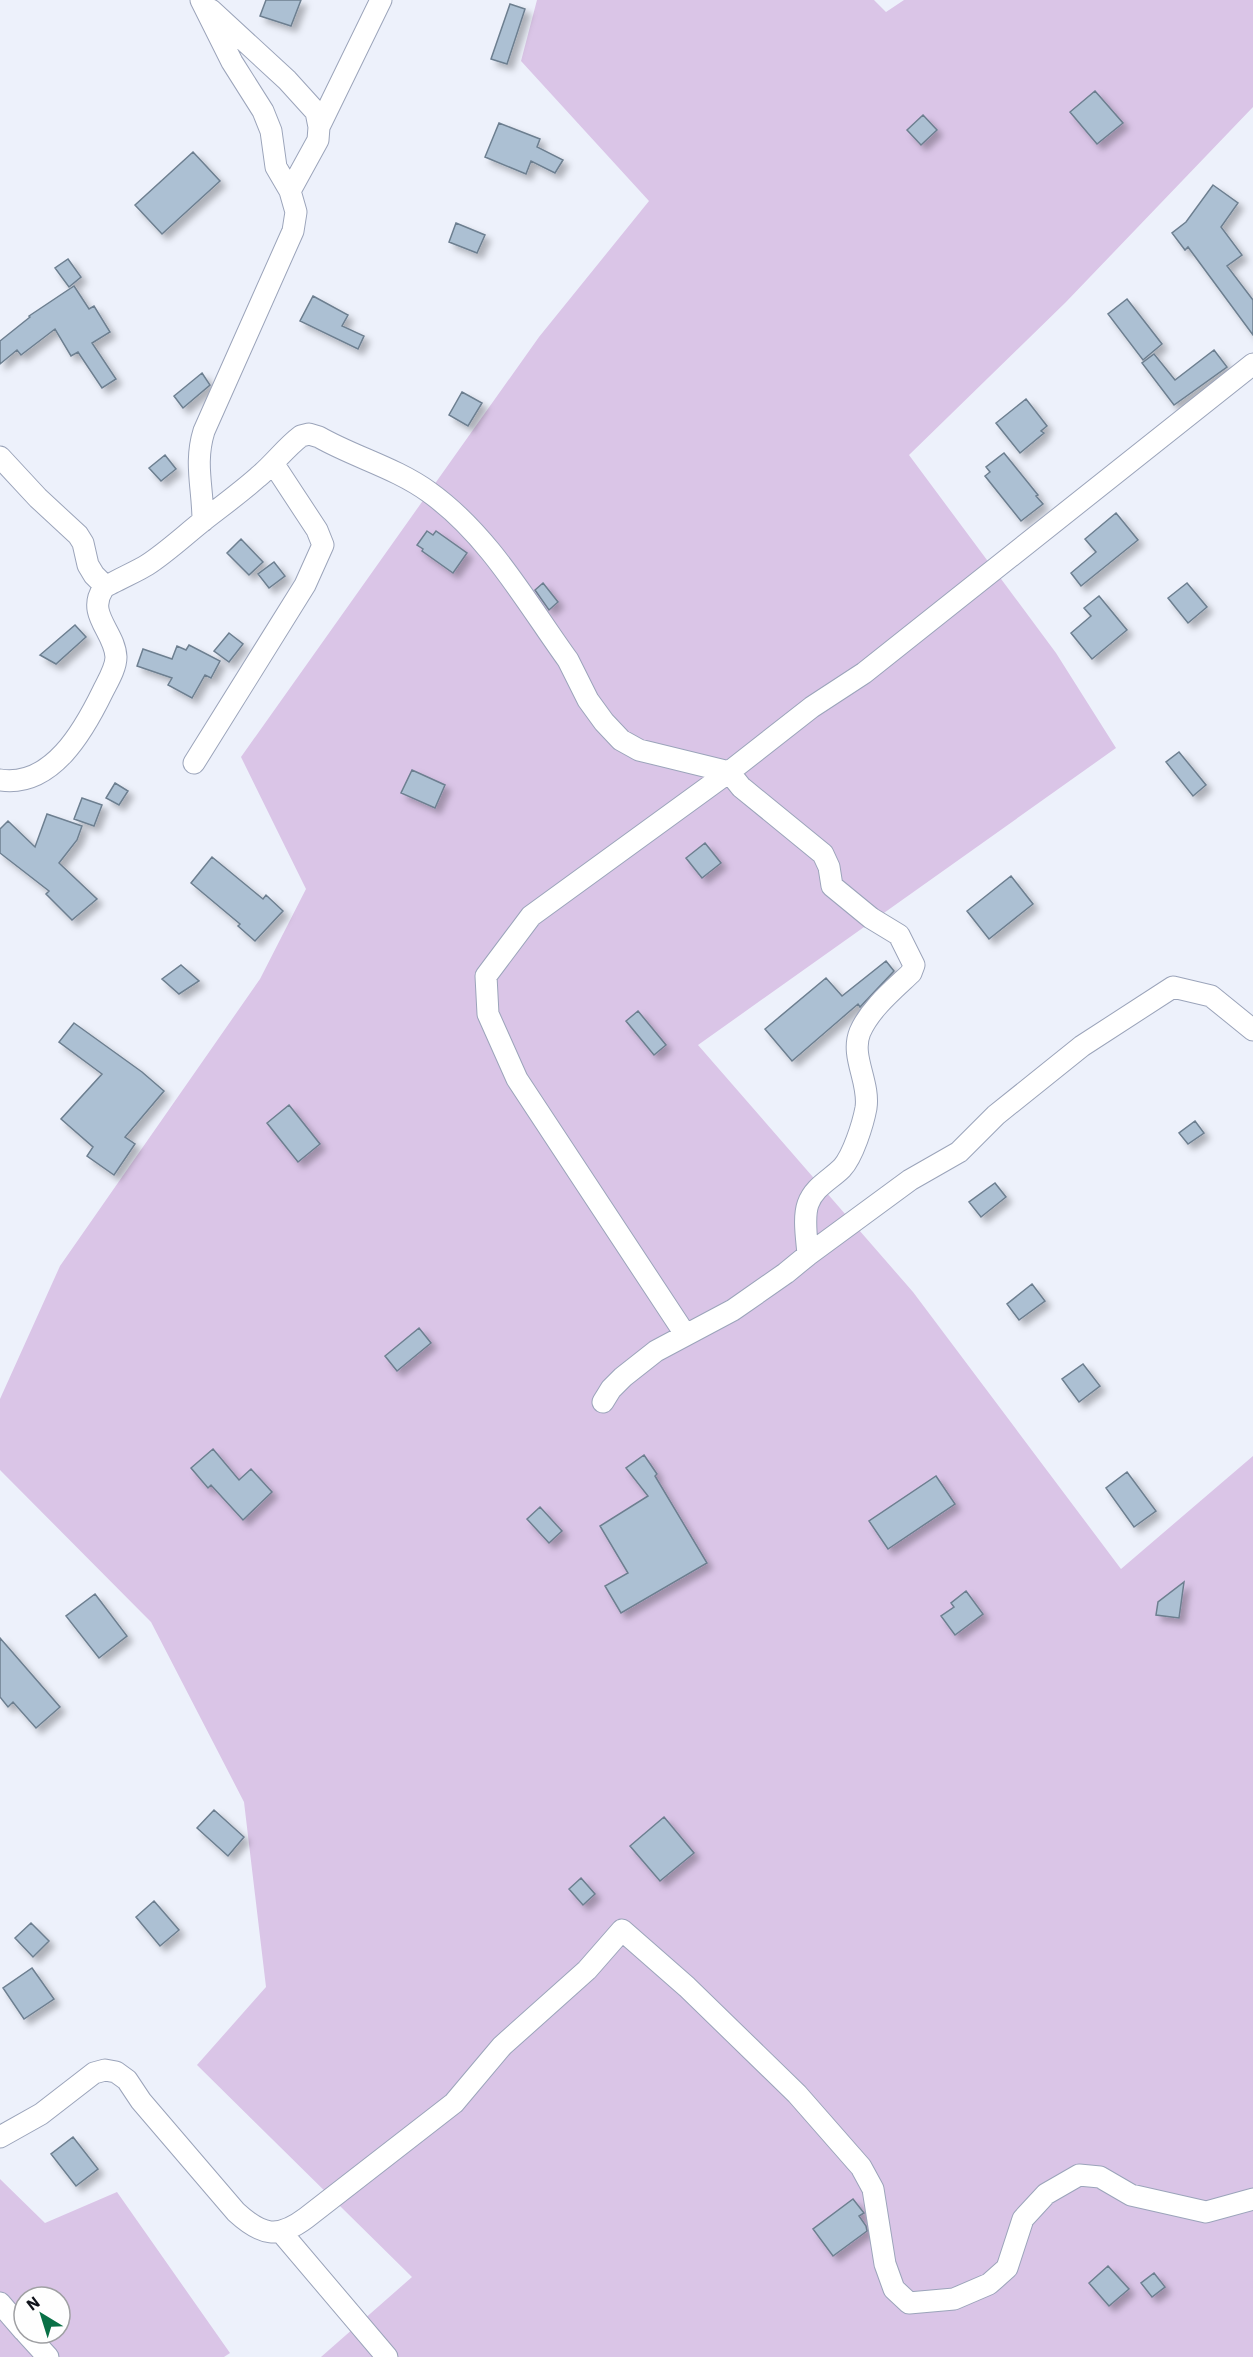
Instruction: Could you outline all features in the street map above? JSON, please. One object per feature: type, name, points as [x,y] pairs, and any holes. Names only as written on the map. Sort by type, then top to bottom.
[{"type":"street","points":[[319,127],[381,0]]},
{"type":"street","points":[[202,2],[287,80],[316,112],[319,127],[318,140],[290,191]]},
{"type":"street","points":[[202,2],[232,62],[263,111],[271,131],[276,167],[290,191],[296,212],[293,231],[204,431],[199,448],[198,471],[203,493],[203,520]]},
{"type":"street","points":[[685,1334],[517,1079],[488,1014],[486,976],[531,916],[729,772],[812,707],[864,673],[1253,364]]},
{"type":"street","points":[[0,780],[12,782],[31,777],[52,764],[72,745],[89,720],[113,669],[116,657],[98,614],[98,598],[105,586],[132,575],[160,556],[225,504],[301,436],[309,434],[319,437],[414,482],[430,493],[483,541],[568,660],[576,679],[599,715],[621,740],[639,750],[729,772],[741,787],[823,854],[829,867],[832,886],[871,918],[898,934],[914,965],[911,973],[865,1022],[858,1035],[856,1050],[868,1092],[866,1110],[851,1154],[843,1167],[812,1195],[806,1207],[808,1255]]},
{"type":"street","points":[[0,457],[38,498],[78,535],[83,543],[88,565],[105,586]]},
{"type":"street","points":[[194,763],[305,585],[323,545],[317,530],[273,463]]},
{"type":"street","points":[[203,493],[225,504]]},
{"type":"street","points":[[603,1402],[611,1389],[623,1377],[656,1351],[733,1310],[910,1180],[960,1152],[996,1115],[1082,1046],[1173,987],[1211,996],[1253,1030]]},
{"type":"street","points":[[0,2137],[41,2114],[94,2073],[105,2070],[116,2072],[127,2080],[141,2101],[236,2212],[250,2224],[265,2232],[281,2232],[292,2228],[306,2218],[454,2103],[502,2046],[587,1970],[622,1930],[687,1987],[797,2094],[861,2167],[873,2189],[885,2264],[894,2289],[909,2303],[954,2299],[989,2284],[1007,2268],[1023,2220],[1046,2194],[1079,2175],[1100,2177],[1131,2194],[1206,2212],[1253,2199]]},
{"type":"street","points":[[281,2232],[387,2357]]},
{"type":"street","points":[[0,2303],[12,2317]]},
{"type":"street","points":[[37,2345],[48,2357]]},
{"type":"shaded area","points":[[537,0],[874,0],[886,12],[904,0],[1253,0],[1253,107],[1066,302],[909,455],[1056,653],[1116,748],[698,1045],[913,1292],[1121,1569],[1253,1456],[1253,2357],[321,2357],[412,2277],[197,2065],[266,1987],[244,1802],[151,1622],[0,1470],[0,1399],[60,1266],[260,979],[306,889],[241,757],[539,337],[649,201],[521,61]]},
{"type":"shaded area","points":[[0,2179],[45,2223],[117,2192],[230,2353],[224,2357],[0,2357]]},
{"type":"building","points":[[266,0],[301,0],[291,26],[260,16]]},
{"type":"building","points":[[510,4],[525,9],[507,64],[491,59]]},
{"type":"building","points":[[1095,91],[1123,123],[1097,144],[1070,112]]},
{"type":"building","points":[[923,115],[937,130],[921,145],[907,130]]},
{"type":"building","points":[[499,123],[540,139],[537,147],[563,160],[555,173],[531,161],[526,174],[485,157]]},
{"type":"building","points":[[193,152],[220,181],[162,234],[135,205]]},
{"type":"building","points":[[1213,185],[1238,203],[1221,227],[1242,255],[1227,266],[1253,300],[1253,335],[1188,247],[1185,250],[1172,233],[1186,222]]},
{"type":"building","points":[[456,223],[485,235],[477,253],[449,242]]},
{"type":"building","points":[[68,259],[81,277],[69,287],[55,268]]},
{"type":"building","points":[[74,286],[89,309],[94,306],[110,332],[92,343],[116,379],[102,388],[78,352],[71,356],[55,329],[21,355],[17,350],[0,364],[0,341],[29,316]]},
{"type":"building","points":[[313,296],[348,315],[342,326],[364,336],[358,349],[300,321]]},
{"type":"building","points":[[1127,299],[1162,344],[1143,360],[1108,314]]},
{"type":"building","points":[[1214,350],[1227,367],[1174,405],[1142,363],[1154,354],[1175,380]]},
{"type":"building","points":[[202,373],[210,385],[183,408],[174,396]]},
{"type":"building","points":[[462,392],[482,403],[468,426],[449,415]]},
{"type":"building","points":[[1026,399],[1047,426],[1041,431],[1044,433],[1020,453],[996,423]]},
{"type":"building","points":[[1004,453],[1043,504],[1021,521],[985,476],[990,472],[986,467]]},
{"type":"building","points":[[165,455],[176,469],[161,481],[149,468]]},
{"type":"building","points":[[1116,513],[1138,540],[1081,586],[1071,573],[1096,552],[1085,539]]},
{"type":"building","points":[[427,531],[433,535],[436,531],[467,553],[453,573],[417,545]]},
{"type":"building","points":[[241,539],[263,562],[249,575],[227,553]]},
{"type":"building","points":[[274,562],[285,576],[269,588],[258,574]]},
{"type":"building","points":[[543,583],[558,602],[549,610],[535,590]]},
{"type":"building","points":[[1187,583],[1207,607],[1188,623],[1168,598]]},
{"type":"building","points":[[1099,596],[1127,630],[1092,659],[1071,633],[1091,616],[1084,608]]},
{"type":"building","points":[[75,625],[86,637],[56,664],[40,655]]},
{"type":"building","points":[[229,633],[243,644],[229,662],[214,651]]},
{"type":"building","points":[[189,645],[220,661],[211,678],[205,675],[192,698],[168,685],[172,678],[137,666],[143,649],[172,659],[177,646],[186,650]]},
{"type":"building","points":[[1179,752],[1206,785],[1193,796],[1166,762]]},
{"type":"building","points":[[412,770],[445,785],[435,808],[401,793]]},
{"type":"building","points":[[115,783],[128,791],[119,805],[106,798]]},
{"type":"building","points":[[82,798],[102,805],[94,826],[74,819]]},
{"type":"building","points":[[47,814],[82,826],[77,840],[59,863],[97,899],[72,920],[46,894],[49,891],[0,853],[0,829],[8,821],[35,847]]},
{"type":"building","points":[[705,843],[721,863],[702,878],[686,858]]},
{"type":"building","points":[[212,857],[263,899],[266,895],[283,911],[255,941],[238,926],[240,924],[191,883]]},
{"type":"building","points":[[1011,876],[1033,904],[989,939],[967,911]]},
{"type":"building","points":[[886,961],[894,971],[860,1007],[858,1004],[792,1061],[765,1029],[826,978],[842,996]]},
{"type":"building","points":[[181,965],[199,981],[179,994],[162,979]]},
{"type":"building","points":[[638,1011],[666,1045],[654,1055],[626,1021]]},
{"type":"building","points":[[74,1023],[142,1072],[164,1091],[125,1137],[135,1144],[114,1175],[87,1156],[93,1147],[61,1119],[102,1074],[59,1042]]},
{"type":"building","points":[[289,1105],[320,1144],[298,1162],[267,1123]]},
{"type":"building","points":[[1195,1121],[1204,1133],[1188,1144],[1179,1133]]},
{"type":"building","points":[[995,1183],[1006,1197],[981,1217],[969,1202]]},
{"type":"building","points":[[1032,1284],[1045,1301],[1019,1320],[1007,1304]]},
{"type":"building","points":[[419,1328],[431,1343],[397,1371],[385,1356]]},
{"type":"building","points":[[1083,1364],[1100,1386],[1079,1402],[1062,1379]]},
{"type":"building","points":[[213,1449],[239,1480],[251,1469],[272,1492],[243,1520],[211,1485],[208,1488],[191,1468]]},
{"type":"building","points":[[644,1455],[707,1563],[621,1613],[605,1586],[628,1573],[600,1526],[648,1496],[626,1468]]},
{"type":"building","points":[[1127,1472],[1156,1511],[1134,1527],[1106,1488]]},
{"type":"building","points":[[936,1476],[955,1504],[888,1549],[869,1521]]},
{"type":"building","points":[[540,1507],[562,1531],[549,1543],[527,1519]]},
{"type":"building","points":[[1184,1582],[1179,1618],[1156,1615],[1158,1602]]},
{"type":"building","points":[[966,1591],[983,1614],[955,1635],[941,1616],[954,1607],[951,1603]]},
{"type":"building","points":[[95,1594],[127,1636],[99,1658],[66,1616]]},
{"type":"building","points":[[0,1638],[60,1707],[36,1728],[13,1702],[8,1707],[0,1697]]},
{"type":"building","points":[[214,1810],[244,1837],[228,1856],[197,1828]]},
{"type":"building","points":[[664,1817],[694,1853],[660,1881],[630,1846]]},
{"type":"building","points":[[581,1878],[595,1894],[583,1905],[569,1889]]},
{"type":"building","points":[[154,1901],[179,1930],[160,1946],[136,1917]]},
{"type":"building","points":[[31,1923],[49,1941],[33,1957],[15,1938]]},
{"type":"building","points":[[32,1968],[54,1999],[24,2019],[3,1988]]},
{"type":"building","points":[[73,2137],[98,2169],[76,2186],[51,2154]]},
{"type":"building","points":[[853,2199],[864,2213],[859,2216],[867,2231],[833,2256],[813,2229]]},
{"type":"building","points":[[1108,2266],[1129,2289],[1109,2306],[1089,2283]]},
{"type":"building","points":[[1154,2273],[1165,2287],[1152,2297],[1141,2283]]}]
